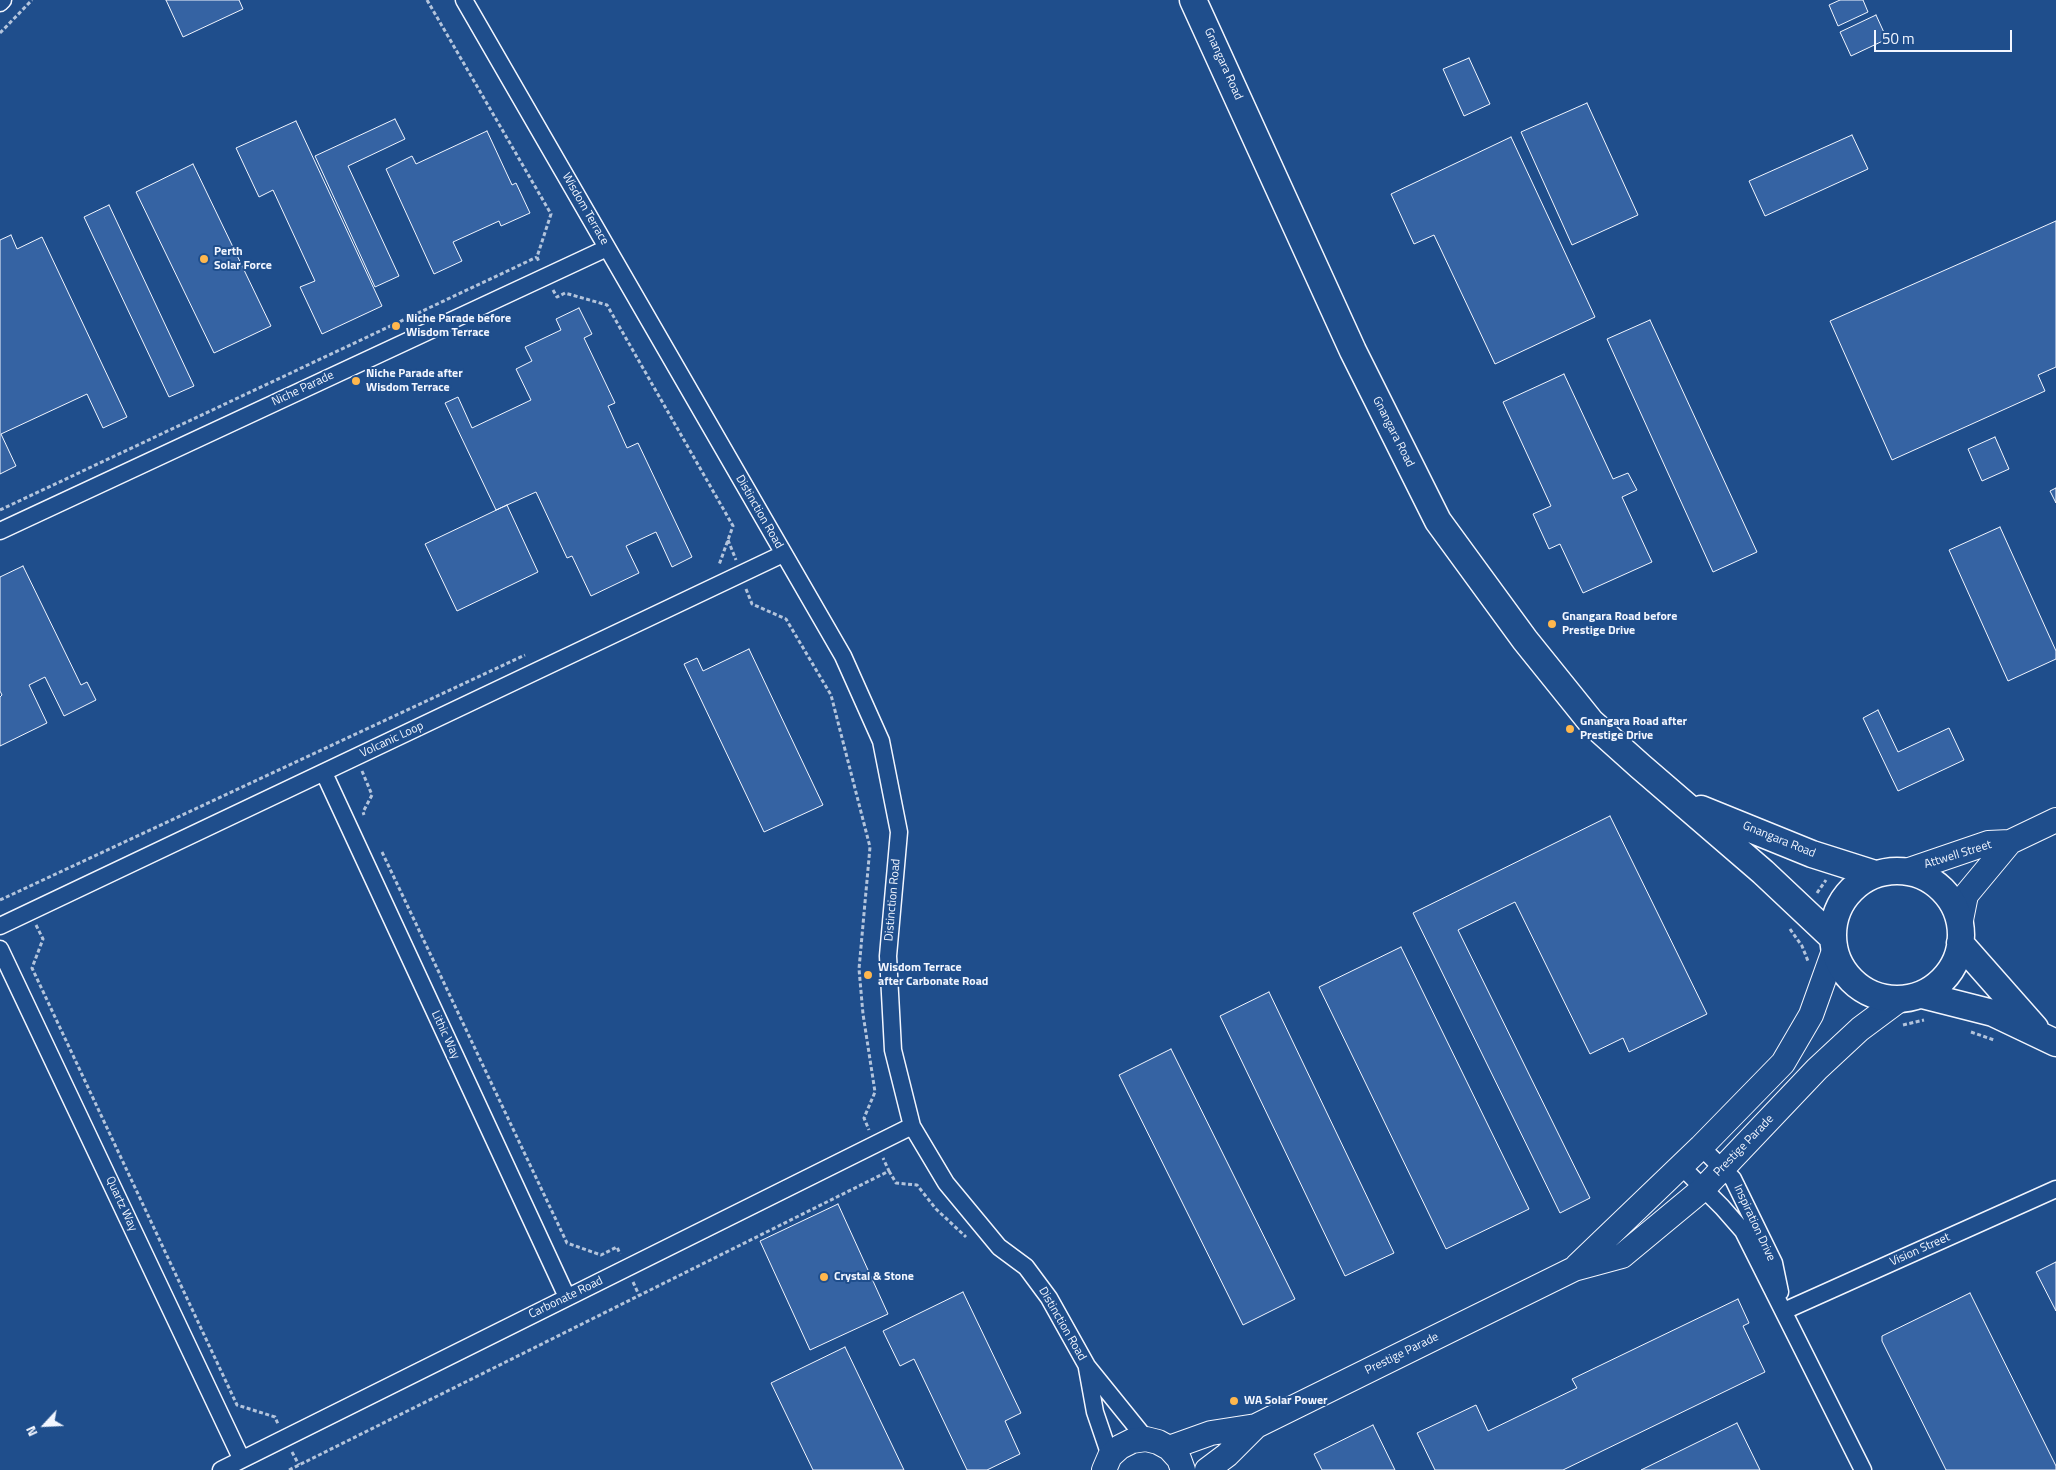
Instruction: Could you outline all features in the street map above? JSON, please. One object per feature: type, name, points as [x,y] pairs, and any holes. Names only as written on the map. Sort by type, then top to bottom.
[{"type":"main road","name":"Gnangara Road","points":[[1193,0],[1353,351],[1438,521],[1525,640],[1591,722],[1763,872],[1833,942]]},
{"type":"main road","name":"Gnangara Road","points":[[1684,802],[1812,854],[1875,874]]},
{"type":"main road","name":"Gnangara Road","points":[[1890,870],[1906,871],[1926,877],[1942,889],[1954,905],[1960,934],[2048,1039],[1993,1013],[1911,997],[1877,997],[1857,986],[1839,964],[1833,942],[1837,910],[1852,888],[1875,874],[1890,870]]},
{"type":"main road","points":[[1911,997],[1940,982],[1954,964],[1960,934]]},
{"type":"street","name":"Wisdom Terrace","points":[[464,0],[706,418]]},
{"type":"street","name":"Niche Parade","points":[[0,531],[607,248]]},
{"type":"street","name":"Distinction Road","points":[[706,418],[843,656],[882,741],[899,832],[888,956],[892,1050],[912,1126],[946,1183],[999,1247],[1026,1267],[1049,1298],[1087,1366],[1146,1439]]},
{"type":"street","name":"Volcanic Loop","points":[[0,926],[783,554]]},
{"type":"street","name":"Lithic Way","points":[[324,773],[567,1297]]},
{"type":"street","name":"Attwell Street","points":[[1906,871],[1988,843],[2010,842],[2056,820]]},
{"type":"street","name":"Attwell Street","points":[[1960,934],[1966,895],[2010,842]]},
{"type":"street","name":"Prestige Parade","points":[[1574,1269],[1682,1166],[1783,1063],[1811,1015],[1833,942]]},
{"type":"street","name":"Quartz Way","points":[[0,949],[241,1458]]},
{"type":"street","name":"Prestige Parade","points":[[1169,1448],[1211,1434],[1256,1426],[1574,1269],[1622,1256],[1704,1188],[1828,1058],[1860,1029],[1911,997]]},
{"type":"street","points":[[1753,1094],[1762,1096],[1774,1095],[1792,1080],[1828,1058]]},
{"type":"street","name":"Carbonate Road","points":[[221,1470],[241,1458],[912,1126]]},
{"type":"street","name":"Inspiration Drive","points":[[1701,1147],[1733,1178],[1774,1263],[1784,1311]]},
{"type":"street","name":"Inspiration Drive","points":[[1682,1166],[1743,1231],[1863,1470]]},
{"type":"street","name":"Vision Street","points":[[1784,1311],[2056,1189]]},
{"type":"street","name":"Distinction Road","points":[[1087,1366],[1107,1463]]},
{"type":"street","name":"Prestige Parade","points":[[1207,1470],[1227,1455],[1256,1426]]},
{"type":"street","points":[[1107,1463],[1120,1446],[1132,1441],[1146,1439],[1158,1442],[1169,1448],[1179,1459],[1183,1470]]},
{"type":"path","points":[[0,33],[32,0]]},
{"type":"path","points":[[427,0],[551,214],[537,257],[557,297],[565,293],[607,305],[733,526],[719,565]]},
{"type":"path","points":[[0,510],[537,257]]},
{"type":"path","points":[[728,539],[752,604],[786,619],[831,695],[870,847],[859,970],[863,1014],[875,1092],[864,1118],[896,1183],[917,1184],[936,1209],[970,1240]]},
{"type":"path","points":[[0,900],[528,654]]},
{"type":"path","points":[[347,738],[372,795],[363,812],[367,821]]},
{"type":"path","points":[[380,848],[567,1244],[601,1255],[616,1247],[639,1295]]},
{"type":"path","points":[[20,891],[43,939],[32,968],[237,1405],[275,1417],[298,1465]]},
{"type":"path","points":[[1901,1026],[1922,1019],[1931,1021]]},
{"type":"path","points":[[289,1470],[889,1171]]},
{"type":"building","points":[[166,0],[239,0],[243,9],[183,37]]},
{"type":"building","points":[[1840,0],[1863,0],[1868,12],[1838,26],[1829,5]]},
{"type":"building","points":[[1876,15],[1887,39],[1851,56],[1840,32]]},
{"type":"building","points":[[1469,58],[1490,104],[1464,116],[1443,69]]},
{"type":"building","points":[[1587,103],[1638,215],[1572,245],[1521,132]]},
{"type":"building","points":[[395,119],[405,139],[348,166],[399,276],[375,287],[315,156]]},
{"type":"building","points":[[296,121],[382,306],[322,334],[300,287],[315,281],[273,190],[259,197],[236,148]]},
{"type":"building","points":[[487,131],[512,185],[516,183],[530,213],[501,226],[499,221],[453,242],[462,261],[434,274],[386,169],[412,156],[416,164]]},
{"type":"building","points":[[1852,135],[1868,169],[1765,216],[1749,181]]},
{"type":"building","points":[[1511,137],[1595,317],[1495,364],[1434,235],[1414,244],[1391,194]]},
{"type":"building","name":"Perth Solar Force","points":[[193,164],[271,326],[214,353],[136,192]]},
{"type":"building","points":[[109,205],[194,386],[169,397],[84,217]]},
{"type":"building","points":[[2056,221],[2056,367],[2038,375],[2045,391],[1892,460],[1830,321]]},
{"type":"building","points":[[11,235],[17,249],[42,237],[127,417],[103,428],[87,394],[1,434],[16,466],[0,474],[0,240]]},
{"type":"building","points":[[579,308],[592,334],[584,338],[615,403],[608,406],[627,448],[638,443],[692,557],[672,567],[656,532],[626,546],[639,573],[591,596],[572,556],[567,558],[536,492],[496,510],[445,403],[458,397],[472,428],[531,400],[516,369],[532,361],[525,347],[561,330],[556,319]]},
{"type":"building","points":[[1650,320],[1757,552],[1713,572],[1607,339]]},
{"type":"building","points":[[1564,374],[1613,479],[1628,473],[1637,490],[1622,497],[1652,562],[1583,593],[1560,544],[1549,549],[1533,514],[1551,506],[1503,402]]},
{"type":"building","points":[[1995,437],[2009,469],[1982,481],[1968,449]]},
{"type":"building","points":[[2056,488],[2056,503],[2050,491]]},
{"type":"building","points":[[507,505],[538,572],[457,611],[425,544]]},
{"type":"building","points":[[2000,527],[2056,651],[2056,659],[2008,681],[1949,550]]},
{"type":"building","points":[[23,566],[81,685],[87,682],[96,700],[64,716],[45,677],[29,685],[47,723],[0,746],[0,697],[2,695],[0,691],[0,577]]},
{"type":"building","points":[[749,649],[823,805],[764,832],[684,664],[697,658],[703,671]]},
{"type":"building","points":[[1878,710],[1898,752],[1949,728],[1964,760],[1898,791],[1863,718]]},
{"type":"building","points":[[1610,816],[1707,1014],[1629,1052],[1623,1038],[1590,1054],[1515,902],[1458,930],[1590,1198],[1560,1213],[1413,913]]},
{"type":"building","points":[[1401,947],[1529,1209],[1446,1249],[1319,987]]},
{"type":"building","points":[[1269,992],[1394,1253],[1345,1276],[1220,1016]]},
{"type":"building","points":[[1171,1049],[1295,1299],[1243,1325],[1119,1075]]},
{"type":"building","name":"Crystal & Stone","points":[[838,1204],[888,1314],[810,1350],[760,1241]]},
{"type":"building","points":[[2056,1262],[2056,1311],[2036,1272]]},
{"type":"building","points":[[963,1292],[1021,1413],[1005,1421],[1020,1454],[987,1470],[967,1470],[914,1359],[900,1366],[883,1331]]},
{"type":"building","points":[[1970,1293],[2056,1466],[2056,1470],[1946,1470],[1882,1341],[1882,1336]]},
{"type":"building","points":[[1738,1299],[1749,1323],[1743,1326],[1765,1372],[1563,1470],[1435,1470],[1417,1433],[1476,1405],[1488,1431],[1577,1388],[1572,1379]]},
{"type":"building","points":[[845,1347],[904,1470],[813,1470],[771,1383]]},
{"type":"building","points":[[1737,1423],[1760,1470],[1641,1470]]},
{"type":"building","points":[[1373,1425],[1395,1470],[1322,1470],[1314,1454]]},
{"type":"place","name":"Perth Solar Force","points":[[204,259]]},
{"type":"place","name":"Niche Parade before Wisdom Terrace","points":[[396,326]]},
{"type":"place","name":"Niche Parade after Wisdom Terrace","points":[[356,381]]},
{"type":"place","name":"Gnangara Road before Prestige Drive","points":[[1552,624]]},
{"type":"place","name":"Gnangara Road after Prestige Drive","points":[[1570,729]]},
{"type":"place","name":"Wisdom Terrace after Carbonate Road","points":[[868,975]]},
{"type":"place","name":"Crystal & Stone","points":[[824,1277]]},
{"type":"place","name":"WA Solar Power","points":[[1234,1401]]}]
